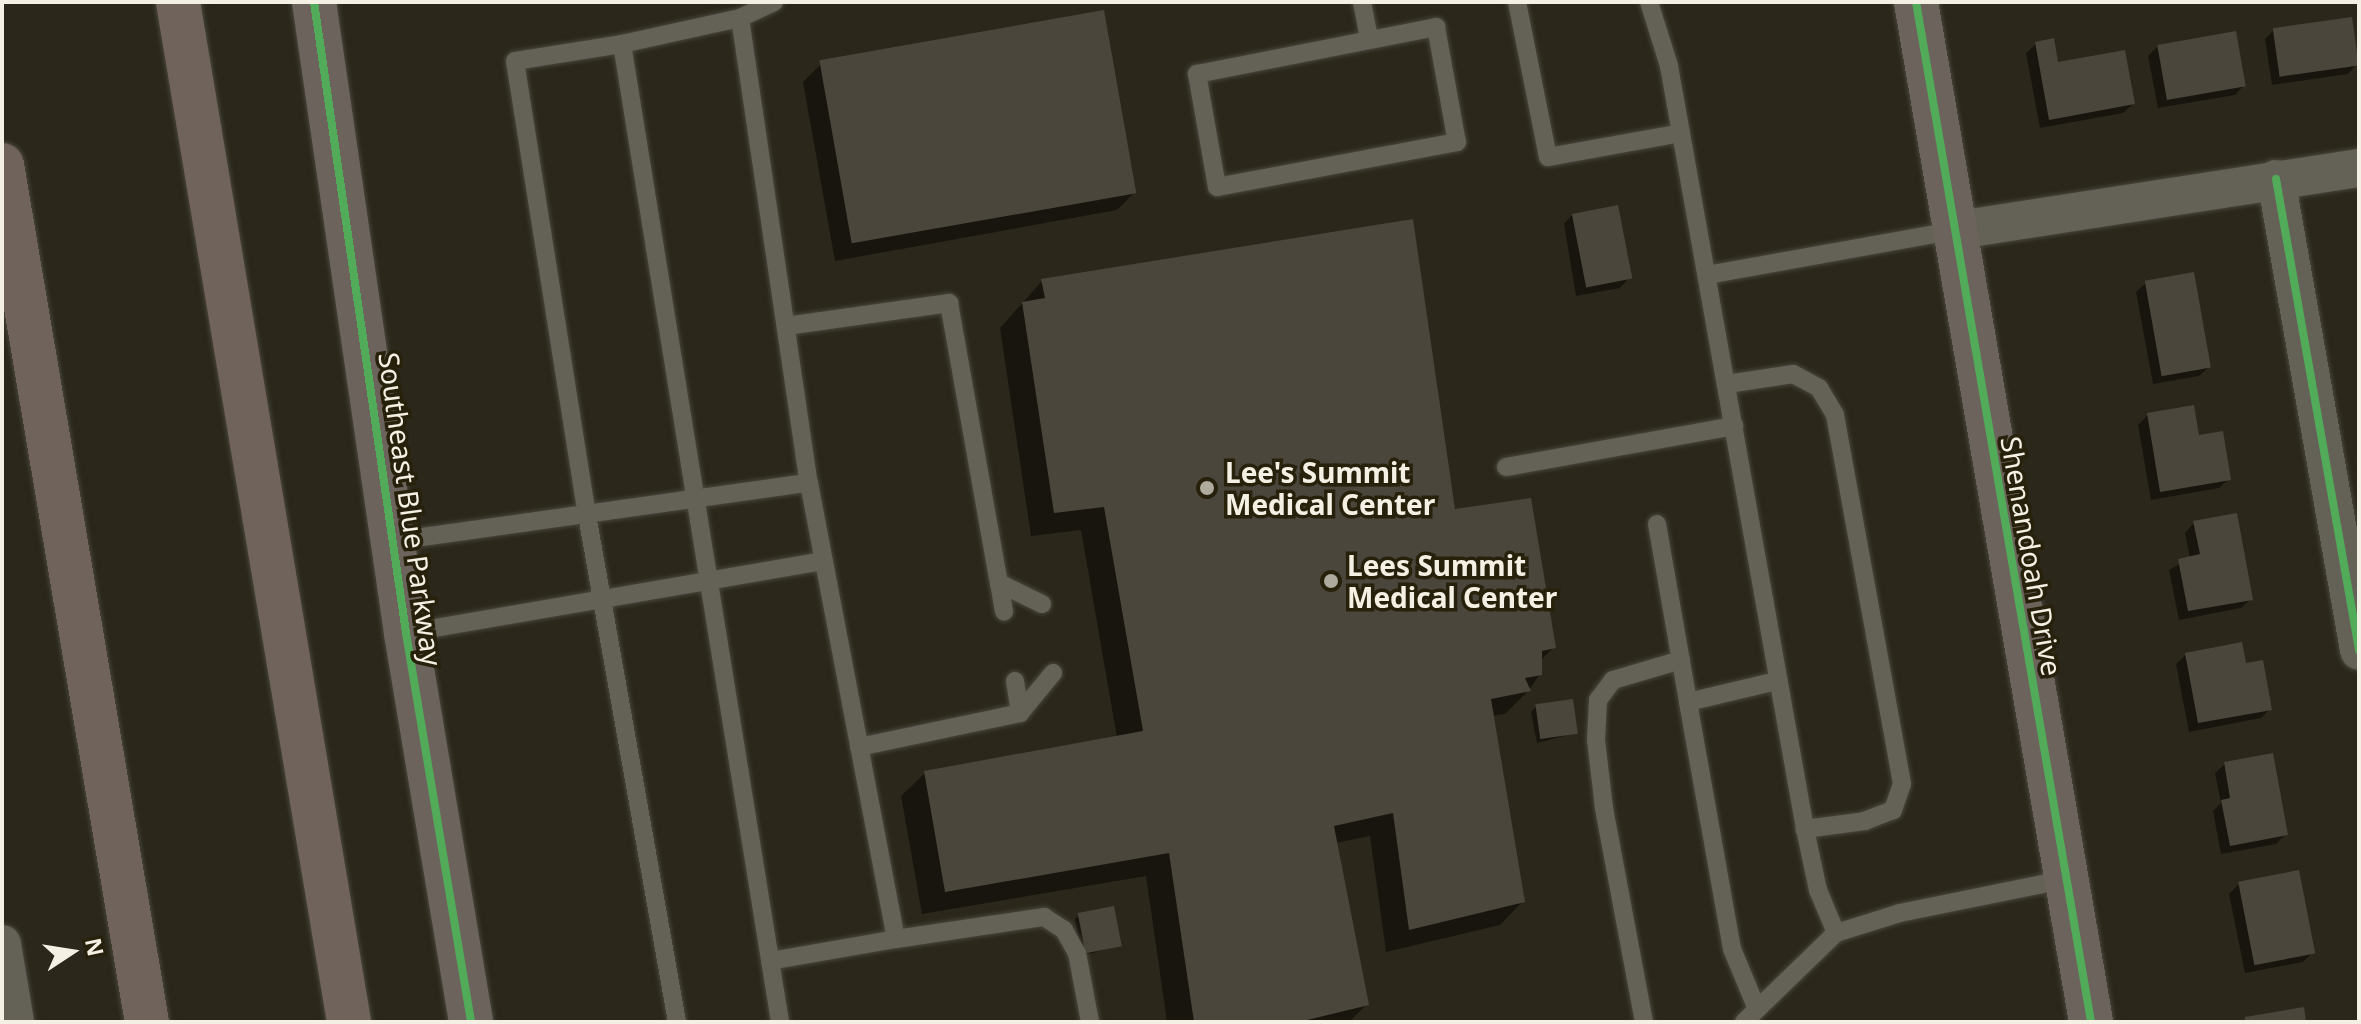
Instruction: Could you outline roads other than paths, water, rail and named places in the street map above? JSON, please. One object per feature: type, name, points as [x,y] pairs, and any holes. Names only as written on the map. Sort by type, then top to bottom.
[{"type":"highway","points":[[178,2],[349,1022]]},
{"type":"highway","points":[[2,165],[147,1022]]},
{"type":"street","name":"Southeast Blue Parkway","points":[[314,2],[406,633],[471,1022]]},
{"type":"street","name":"Shenandoah Drive","points":[[1916,2],[1951,231],[2091,1022]]},
{"type":"street","points":[[1951,231],[2359,168]]},
{"type":"street","points":[[2276,179],[2359,651]]},
{"type":"street","points":[[2,944],[15,1022]]},
{"type":"lane","points":[[677,1022],[587,515],[515,61],[622,44],[740,18],[774,2]]},
{"type":"lane","points":[[1362,2],[1369,39]]},
{"type":"lane","points":[[1517,2],[1548,157],[1681,133]]},
{"type":"lane","points":[[1649,2],[1681,133],[1727,384],[1776,681],[1805,829],[1818,890],[1836,933]]},
{"type":"lane","points":[[740,18],[809,483],[896,939]]},
{"type":"lane","points":[[1436,27],[1457,142],[1217,187],[1197,74],[1369,39],[1436,27]]},
{"type":"lane","points":[[622,44],[700,499],[780,1022]]},
{"type":"lane","points":[[1707,275],[1951,231]]},
{"type":"lane","points":[[786,326],[949,303],[1004,612]]},
{"type":"lane","points":[[1727,384],[1793,374],[1819,388],[1835,415],[1902,784],[1893,810],[1865,821],[1805,829]]},
{"type":"lane","points":[[1506,467],[1734,426]]},
{"type":"lane","points":[[394,541],[809,483]]},
{"type":"lane","points":[[1657,524],[1732,949],[1751,1016],[1836,933],[1900,913],[2067,879]]},
{"type":"lane","points":[[406,633],[824,561]]},
{"type":"lane","points":[[999,583],[1042,604]]},
{"type":"lane","points":[[1644,1022],[1604,808],[1596,740],[1598,700],[1613,680],[1681,660]]},
{"type":"lane","points":[[859,747],[1020,713],[1053,673]]},
{"type":"lane","points":[[1015,681],[1020,713]]},
{"type":"lane","points":[[1688,702],[1776,681]]},
{"type":"lane","points":[[770,961],[1044,917],[1064,930],[1077,953],[1090,1022]]},
{"type":"place","name":"Lee's Summit Medical Center","points":[[1207,488]]},
{"type":"place","name":"Lees Summit Medical Center","points":[[1331,581]]}]
